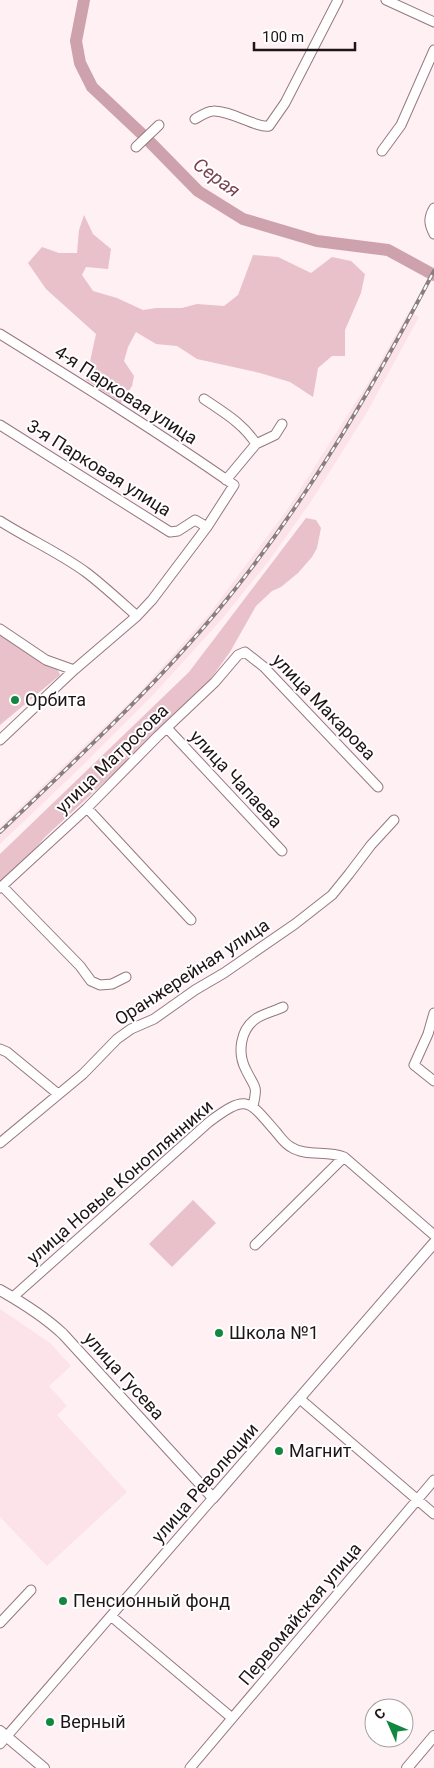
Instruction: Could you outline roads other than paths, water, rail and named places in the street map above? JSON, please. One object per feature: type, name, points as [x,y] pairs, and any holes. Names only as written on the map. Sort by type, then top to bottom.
[{"type":"main road","name":"улица Революции","points":[[213,1498],[434,1244]]},
{"type":"main road","name":"улица Гусева","points":[[0,1290],[47,1319],[63,1334],[213,1498]]},
{"type":"main road","points":[[407,1768],[434,1736]]},
{"type":"main road","points":[[2,1737],[44,1768]]},
{"type":"street","points":[[195,119],[212,111],[239,116],[263,127],[269,126],[285,104],[338,0]]},
{"type":"street","points":[[386,0],[434,22]]},
{"type":"street","points":[[382,151],[401,125],[434,50]]},
{"type":"street","points":[[136,147],[159,125]]},
{"type":"street","points":[[434,208],[430,215],[430,224],[434,234]]},
{"type":"street","name":"4-я Парковая улица","points":[[0,334],[64,373],[230,483]]},
{"type":"street","points":[[204,399],[234,419],[250,434],[256,444]]},
{"type":"street","points":[[0,740],[74,670],[137,616],[152,600],[207,527],[230,483],[256,444],[275,436],[282,424]]},
{"type":"street","name":"3-я Парковая улица","points":[[0,425],[170,532],[178,531],[195,520],[207,527]]},
{"type":"street","points":[[0,521],[59,555],[87,574],[137,616]]},
{"type":"street","points":[[0,630],[46,660],[74,670]]},
{"type":"street","name":"улица Матросова","points":[[1,887],[88,808],[215,682],[238,655],[245,652]]},
{"type":"street","name":"улица Макарова","points":[[245,652],[264,667],[378,787]]},
{"type":"street","name":"улица Чапаева","points":[[167,728],[282,851]]},
{"type":"street","points":[[88,808],[191,920]]},
{"type":"street","name":"Оранжерейная улица","points":[[0,1143],[83,1074],[117,1039],[131,1029],[154,1020],[195,990],[224,973],[295,924],[332,895],[371,845],[394,820]]},
{"type":"street","points":[[1,887],[80,966],[91,981],[100,985],[112,984],[126,977]]},
{"type":"street","points":[[283,1007],[258,1018],[249,1025],[242,1039],[240,1057],[257,1091],[253,1106],[291,1148],[301,1151],[335,1153],[344,1156],[434,1235]]},
{"type":"street","points":[[434,1013],[428,1034],[414,1065],[434,1081]]},
{"type":"street","points":[[0,1049],[7,1052],[58,1094]]},
{"type":"street","name":"улица Новые Коноплянники","points":[[13,1297],[209,1122],[229,1107],[243,1103],[253,1106]]},
{"type":"street","points":[[255,1245],[344,1156]]},
{"type":"street","points":[[300,1399],[434,1514]]},
{"type":"street","name":"Первомайская улица","points":[[190,1768],[434,1480]]},
{"type":"street","name":"улица Революции","points":[[2,1737],[111,1616],[213,1498]]},
{"type":"street","points":[[0,1623],[30,1590]]},
{"type":"street","points":[[111,1616],[232,1718]]},
{"type":"waterway","name":"Серая","points":[[84,0],[76,41],[80,63],[92,87],[198,191],[243,219],[317,241],[388,250],[434,275]]},
{"type":"railway","points":[[0,832],[152,684],[209,621],[265,551],[342,434],[390,353],[434,271]]},
{"type":"place","name":"Орбита","points":[[15,700]]},
{"type":"place","name":"Школа №1","points":[[219,1333]]},
{"type":"place","name":"Магнит","points":[[279,1451]]},
{"type":"place","name":"Пенсионный фонд","points":[[63,1601]]},
{"type":"place","name":"Верный","points":[[50,1722]]}]
